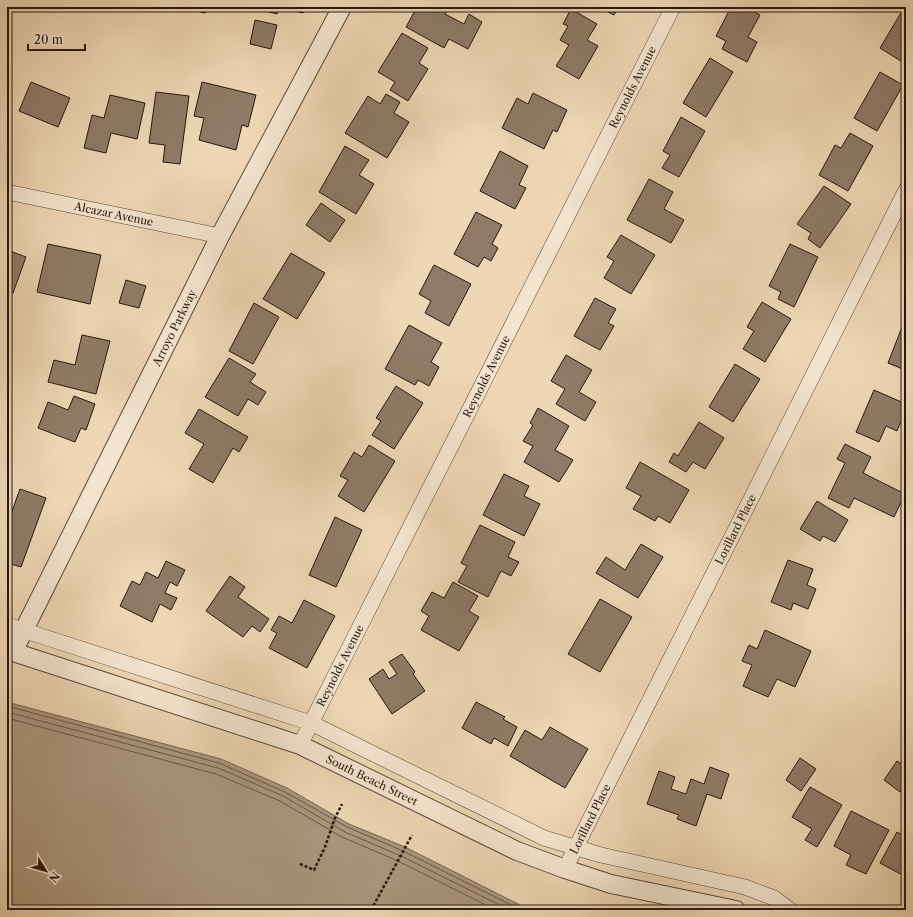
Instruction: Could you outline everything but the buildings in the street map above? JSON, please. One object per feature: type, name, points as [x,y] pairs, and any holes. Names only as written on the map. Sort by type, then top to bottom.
[{"type":"street","name":"Arroyo Parkway","points":[[10,651],[15,628],[220,236],[342,7]]},
{"type":"street","name":"Reynolds Avenue","points":[[300,745],[673,7]]},
{"type":"street","name":"Lorillard Place","points":[[565,869],[906,190]]},
{"type":"street","name":"Alcazar Avenue","points":[[7,192],[220,236]]},
{"type":"street","points":[[15,628],[311,723],[544,838],[601,856],[745,887],[774,898],[790,910]]},
{"type":"street","name":"South Beach Street","points":[[10,651],[300,745],[517,851],[565,869],[611,884],[736,910]]},
{"type":"path","points":[[300,864],[314,870],[342,804]]},
{"type":"path","points":[[371,910],[412,835]]},
{"type":"water","points":[[7,702],[221,759],[287,788],[349,824],[405,847],[530,910],[7,910]]}]
